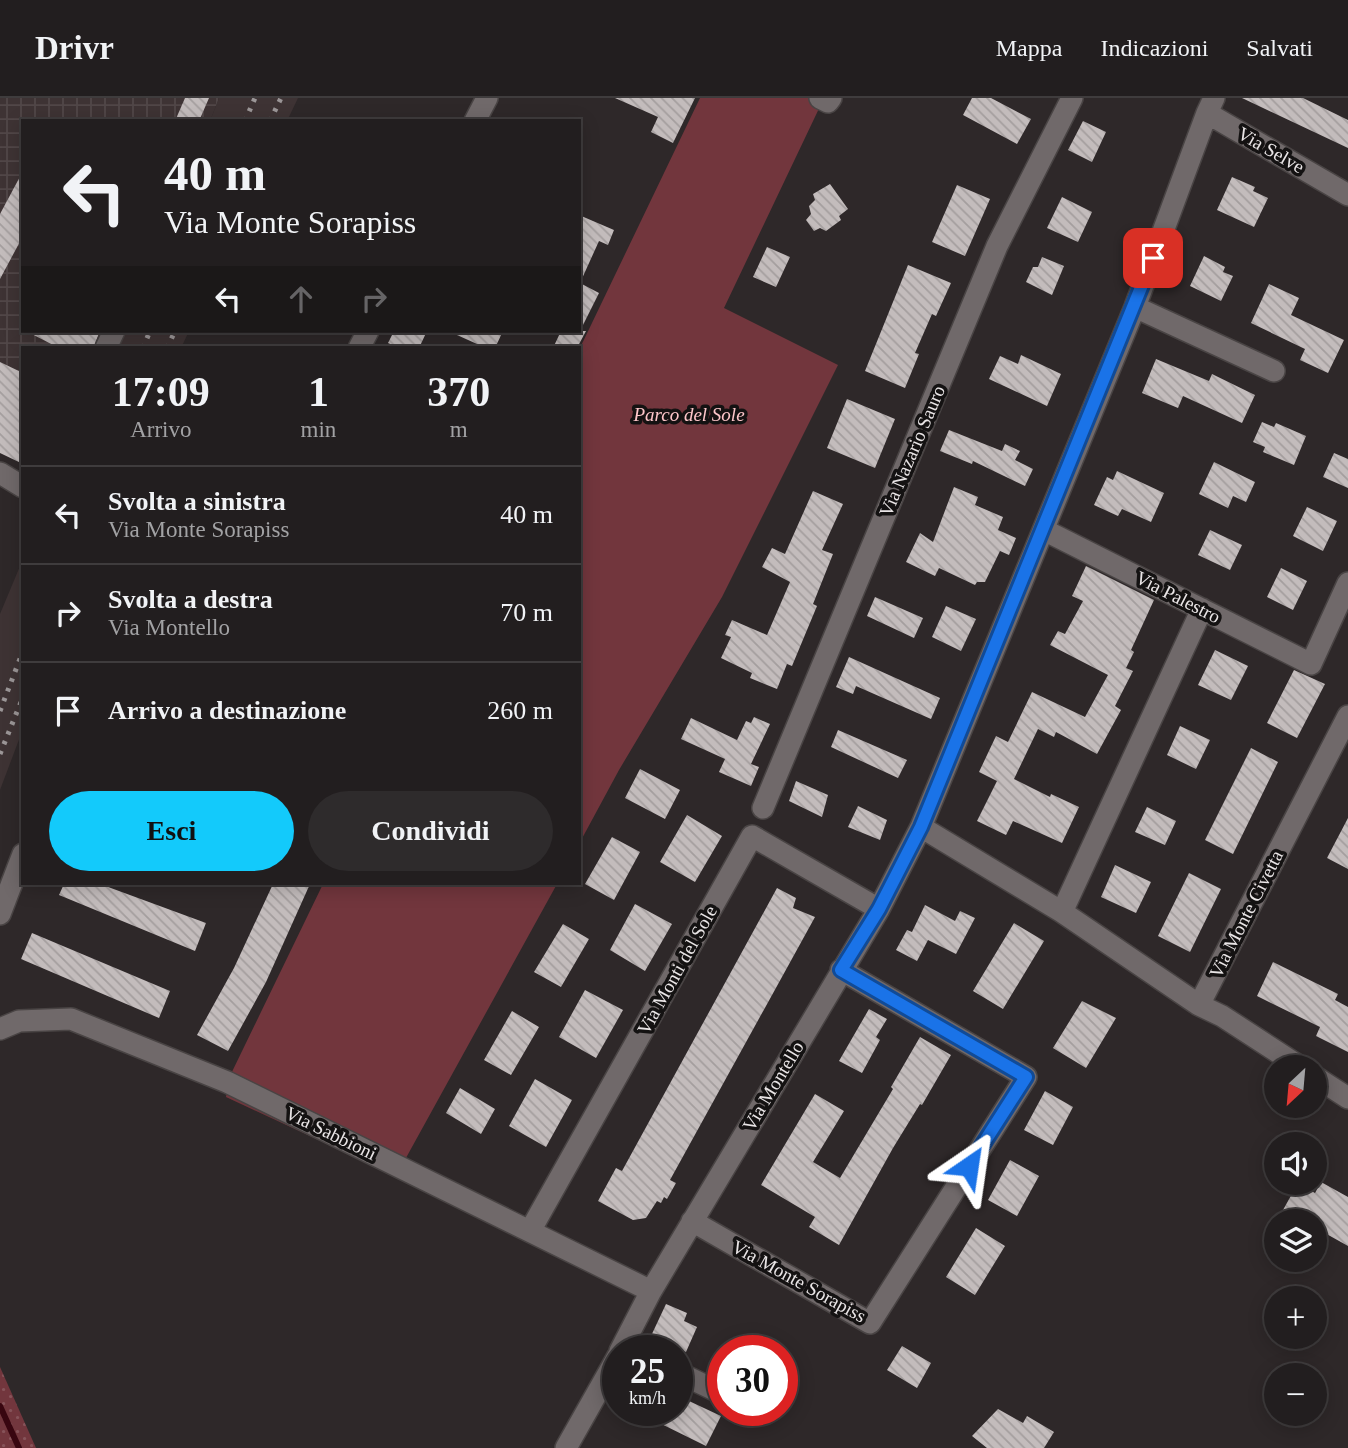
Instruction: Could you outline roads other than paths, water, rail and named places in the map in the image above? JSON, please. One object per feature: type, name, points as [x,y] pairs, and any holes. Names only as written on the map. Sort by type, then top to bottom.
[{"type":"street","points":[[476,119],[487,98]]},
{"type":"street","points":[[820,98],[828,102],[831,98]]},
{"type":"street","name":"Via Nazario Sauro","points":[[763,808],[997,246],[1072,98]]},
{"type":"street","name":"Via Selve","points":[[1211,106],[1348,194]]},
{"type":"street","name":"Via Montello","points":[[632,1335],[650,1291],[879,909],[921,827],[1135,307],[1211,106]]},
{"type":"street","points":[[1135,307],[1274,371]]},
{"type":"street","points":[[0,474],[21,486]]},
{"type":"street","name":"Via Palestro","points":[[1044,530],[1311,664],[1348,583]]},
{"type":"street","points":[[1062,912],[1202,609]]},
{"type":"street","name":"Via Monte Civetta","points":[[1199,1005],[1348,716]]},
{"type":"street","points":[[921,827],[1062,912],[1199,1005],[1222,1016],[1282,1055]]},
{"type":"street","name":"Via Monti del Sole","points":[[530,1231],[752,836],[879,909]]},
{"type":"street","points":[[0,914],[21,859]]},
{"type":"street","name":"Via Monte Sorapiss","points":[[692,1221],[870,1323],[1026,1077],[841,970]]},
{"type":"street","name":"Via Sabbioni","points":[[0,1028],[19,1021],[71,1019],[228,1082],[650,1291]]},
{"type":"street","points":[[1327,1084],[1348,1098]]},
{"type":"street","name":"Via Montello","points":[[566,1448],[602,1389]]},
{"type":"waterway","points":[[0,1406],[19,1448]]},
{"type":"railway","points":[[246,119],[255,98]]},
{"type":"railway","points":[[271,119],[281,98]]},
{"type":"railway","points":[[144,346],[149,333]]},
{"type":"railway","points":[[168,346],[174,333]]},
{"type":"railway","points":[[0,711],[21,656]]},
{"type":"railway","points":[[0,754],[21,702]]},
{"type":"park label","name":"Parco del Sole","points":[[689,414]]}]
